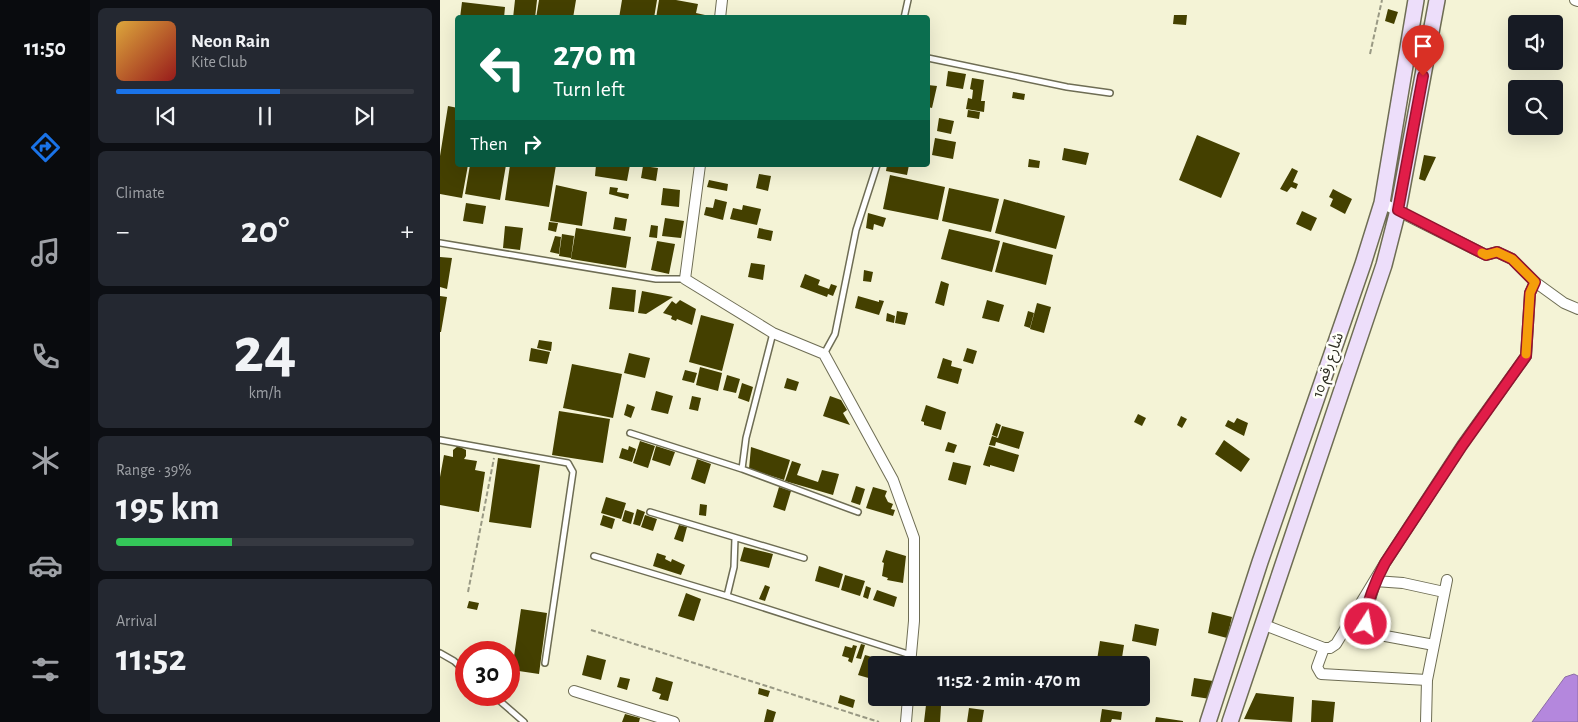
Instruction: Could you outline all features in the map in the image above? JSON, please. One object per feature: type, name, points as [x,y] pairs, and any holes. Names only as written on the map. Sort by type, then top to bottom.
[{"type":"main road","name":"شارع رقم 10","points":[[1208,722],[1260,562],[1363,264],[1382,203],[1416,0]]},
{"type":"main road","name":"شارع رقم 10","points":[[1230,722],[1384,265],[1398,210],[1437,0]]},
{"type":"street","points":[[720,15],[722,0]]},
{"type":"street","points":[[700,167],[685,279],[773,332],[824,354],[893,480],[914,538],[914,621],[910,656]]},
{"type":"street","points":[[1382,203],[1486,255],[1497,252],[1512,259],[1535,282],[1564,303],[1578,309]]},
{"type":"street","points":[[1262,624],[1324,648],[1333,647],[1385,563],[1462,446],[1526,356],[1530,293],[1535,282]]},
{"type":"street","points":[[1426,722],[1427,680],[1447,580]]},
{"type":"street","points":[[1375,581],[1403,583],[1444,592]]},
{"type":"street","points":[[1371,632],[1366,624],[1366,613],[1372,598],[1375,581]]},
{"type":"street","points":[[1348,624],[1380,635],[1434,645]]},
{"type":"street","points":[[1324,648],[1317,666],[1321,674],[1427,680]]},
{"type":"street","points":[[574,691],[674,722]]},
{"type":"street","points":[[906,722],[907,706]]},
{"type":"lane","points":[[905,15],[908,0]]},
{"type":"lane","points":[[930,58],[1067,87],[1110,93]]},
{"type":"lane","points":[[824,354],[835,334],[856,230],[876,167]]},
{"type":"lane","points":[[440,243],[656,279],[685,279]]},
{"type":"lane","points":[[742,469],[746,438],[773,332]]},
{"type":"lane","points":[[630,433],[742,469],[858,512]]},
{"type":"lane","points":[[440,440],[568,463],[573,472],[545,663]]},
{"type":"lane","points":[[650,512],[804,558]]},
{"type":"lane","points":[[727,596],[734,566],[735,538]]},
{"type":"lane","points":[[594,556],[727,596],[899,656]]},
{"type":"lane","points":[[440,653],[455,662]]},
{"type":"lane","points":[[506,706],[524,722]]},
{"type":"path","points":[[1370,54],[1382,0]]},
{"type":"path","points":[[468,592],[496,450]]},
{"type":"path","points":[[591,630],[879,722]]},
{"type":"shaded area","points":[[1574,674],[1578,676],[1578,722],[1532,722],[1565,677]]},
{"type":"building","points":[[515,0],[537,0],[535,15],[513,15]]},
{"type":"building","points":[[539,0],[576,0],[574,15],[536,15]]},
{"type":"building","points":[[622,0],[657,0],[654,15],[620,15]]},
{"type":"building","points":[[659,0],[676,0],[698,4],[696,13],[705,15],[656,15]]},
{"type":"building","points":[[462,2],[505,7],[504,15],[460,15]]},
{"type":"building","points":[[1388,9],[1398,12],[1394,24],[1385,21]]},
{"type":"building","points":[[1174,15],[1187,15],[1186,25],[1173,24]]},
{"type":"building","points":[[948,71],[966,74],[963,89],[946,86]]},
{"type":"building","points":[[972,78],[984,80],[981,101],[985,101],[984,112],[966,109],[968,98],[972,99],[973,90],[970,89]]},
{"type":"building","points":[[930,85],[937,86],[932,108],[930,108]]},
{"type":"building","points":[[1013,92],[1025,94],[1024,100],[1012,98]]},
{"type":"building","points":[[448,106],[455,107],[455,167],[468,167],[462,198],[440,194],[440,156]]},
{"type":"building","points":[[968,110],[980,112],[979,119],[967,117]]},
{"type":"building","points":[[939,118],[954,121],[951,134],[937,131]]},
{"type":"building","points":[[1197,135],[1240,153],[1221,198],[1179,180]]},
{"type":"building","points":[[935,138],[956,142],[953,159],[932,155]]},
{"type":"building","points":[[1064,148],[1089,153],[1086,165],[1062,160]]},
{"type":"building","points":[[1424,155],[1436,157],[1425,181],[1419,179]]},
{"type":"building","points":[[1029,159],[1040,161],[1039,168],[1028,167]]},
{"type":"building","points":[[470,167],[506,167],[500,200],[465,194]]},
{"type":"building","points":[[510,167],[556,167],[549,207],[505,200]]},
{"type":"building","points":[[596,167],[630,167],[627,181],[595,176]]},
{"type":"building","points":[[643,167],[658,168],[656,181],[641,178]]},
{"type":"building","points":[[887,167],[909,167],[907,175],[886,171]]},
{"type":"building","points":[[1292,168],[1298,171],[1293,182],[1298,184],[1296,189],[1291,187],[1287,192],[1280,189]]},
{"type":"building","points":[[759,174],[771,176],[768,191],[756,188]]},
{"type":"building","points":[[890,175],[945,187],[938,220],[883,209]]},
{"type":"building","points":[[709,180],[728,184],[727,191],[707,187]]},
{"type":"building","points":[[556,185],[587,192],[582,226],[550,221]]},
{"type":"building","points":[[610,187],[618,188],[617,192],[629,194],[628,199],[609,194]]},
{"type":"building","points":[[663,188],[680,190],[679,207],[661,205]]},
{"type":"building","points":[[949,188],[999,199],[991,232],[942,221]]},
{"type":"building","points":[[1333,189],[1352,199],[1345,214],[1330,206],[1333,199],[1329,197]]},
{"type":"building","points":[[715,199],[727,202],[723,220],[704,215],[706,207],[713,208]]},
{"type":"building","points":[[1004,199],[1065,216],[1056,249],[995,233]]},
{"type":"building","points":[[466,203],[486,206],[483,224],[463,221]]},
{"type":"building","points":[[743,205],[761,209],[757,225],[730,219],[733,208],[742,210]]},
{"type":"building","points":[[1302,211],[1317,218],[1311,231],[1296,224]]},
{"type":"building","points":[[868,213],[886,218],[883,227],[874,224],[873,230],[866,228]]},
{"type":"building","points":[[615,217],[627,219],[625,231],[613,229]]},
{"type":"building","points":[[665,218],[684,221],[681,238],[662,236]]},
{"type":"building","points":[[549,222],[558,223],[556,232],[548,230]]},
{"type":"building","points":[[651,225],[658,226],[657,238],[649,237]]},
{"type":"building","points":[[505,226],[523,228],[520,250],[503,248]]},
{"type":"building","points":[[576,228],[631,237],[626,268],[571,259]]},
{"type":"building","points":[[759,228],[773,231],[771,241],[757,238]]},
{"type":"building","points":[[949,229],[1000,241],[992,272],[941,259]]},
{"type":"building","points":[[562,234],[574,236],[571,258],[559,256]]},
{"type":"building","points":[[555,236],[561,237],[559,254],[550,252]]},
{"type":"building","points":[[657,241],[675,244],[669,274],[651,270]]},
{"type":"building","points":[[1003,242],[1053,255],[1046,285],[995,272]]},
{"type":"building","points":[[440,257],[452,258],[447,289],[440,287]]},
{"type":"building","points":[[751,263],[765,265],[763,280],[748,277]]},
{"type":"building","points":[[864,270],[873,272],[871,282],[863,281]]},
{"type":"building","points":[[805,274],[820,280],[818,285],[829,289],[831,284],[837,286],[833,296],[828,294],[827,297],[800,287]]},
{"type":"building","points":[[941,281],[949,284],[944,306],[935,303]]},
{"type":"building","points":[[612,287],[636,290],[634,312],[609,309]]},
{"type":"building","points":[[642,291],[673,297],[646,314],[638,313]]},
{"type":"building","points":[[440,296],[447,297],[441,332],[440,332]]},
{"type":"building","points":[[858,296],[879,302],[879,300],[884,301],[879,315],[855,308]]},
{"type":"building","points":[[680,300],[696,309],[692,325],[677,319],[676,321],[671,319],[672,316],[663,313],[672,301],[676,304]]},
{"type":"building","points":[[987,300],[1004,305],[999,322],[982,318]]},
{"type":"building","points":[[1037,303],[1051,307],[1044,333],[1030,329]]},
{"type":"building","points":[[897,311],[908,313],[905,325],[895,323]]},
{"type":"building","points":[[1028,311],[1034,313],[1030,328],[1024,326]]},
{"type":"building","points":[[887,313],[895,316],[894,323],[886,321]]},
{"type":"building","points":[[701,315],[734,324],[722,371],[689,362]]},
{"type":"building","points":[[539,340],[552,342],[551,351],[537,348]]},
{"type":"building","points":[[531,348],[550,352],[547,364],[529,361]]},
{"type":"building","points":[[967,348],[977,351],[973,364],[963,361]]},
{"type":"building","points":[[629,353],[650,358],[645,378],[624,373]]},
{"type":"building","points":[[943,358],[952,361],[951,366],[962,369],[958,384],[937,378]]},
{"type":"building","points":[[572,364],[622,374],[613,418],[563,408]]},
{"type":"building","points":[[700,367],[722,373],[718,391],[696,385]]},
{"type":"building","points":[[685,370],[697,373],[694,383],[682,380]]},
{"type":"building","points":[[727,375],[740,379],[736,393],[723,390]]},
{"type":"building","points":[[787,378],[799,382],[796,391],[784,388]]},
{"type":"building","points":[[742,383],[753,387],[749,402],[738,398]]},
{"type":"building","points":[[656,391],[673,396],[668,414],[651,410]]},
{"type":"building","points":[[692,396],[701,398],[698,411],[689,409]]},
{"type":"building","points":[[830,396],[841,400],[847,410],[843,413],[850,425],[823,416]]},
{"type":"building","points":[[627,404],[635,407],[631,418],[624,415]]},
{"type":"building","points":[[926,405],[946,412],[941,430],[924,425],[924,422],[921,421]]},
{"type":"building","points":[[559,411],[610,419],[603,463],[552,455]]},
{"type":"building","points":[[1138,414],[1146,418],[1142,426],[1134,422]]},
{"type":"building","points":[[1181,416],[1187,419],[1182,428],[1177,425]]},
{"type":"building","points":[[1237,418],[1248,423],[1244,436],[1225,426],[1228,420],[1234,423]]},
{"type":"building","points":[[996,423],[1001,425],[997,437],[992,435]]},
{"type":"building","points":[[1002,426],[1024,432],[1019,449],[996,442],[995,446],[989,445],[992,436],[998,438]]},
{"type":"building","points":[[1224,440],[1250,459],[1241,472],[1215,454]]},
{"type":"building","points":[[640,441],[655,446],[648,468],[633,463]]},
{"type":"building","points":[[948,442],[957,445],[954,453],[945,451]]},
{"type":"building","points":[[458,446],[466,450],[464,459],[477,461],[475,470],[485,472],[479,512],[440,505],[440,477],[444,455],[453,457],[453,450]]},
{"type":"building","points":[[629,446],[636,449],[632,462],[619,458],[622,448],[628,450]]},
{"type":"building","points":[[656,446],[675,452],[670,466],[652,460]]},
{"type":"building","points":[[989,446],[1019,455],[1014,472],[990,465],[990,467],[983,465]]},
{"type":"building","points":[[751,447],[790,460],[784,480],[749,469]]},
{"type":"building","points":[[498,458],[540,465],[531,528],[489,522]]},
{"type":"building","points":[[697,459],[711,464],[705,484],[691,479]]},
{"type":"building","points":[[792,461],[801,464],[797,475],[818,482],[822,470],[839,474],[833,495],[785,481]]},
{"type":"building","points":[[953,462],[971,466],[966,485],[948,480]]},
{"type":"building","points":[[856,486],[865,489],[860,505],[851,502]]},
{"type":"building","points":[[779,487],[791,491],[785,511],[773,507]]},
{"type":"building","points":[[873,487],[887,491],[885,496],[888,502],[893,504],[891,509],[895,510],[893,516],[866,508]]},
{"type":"building","points":[[606,497],[626,503],[621,519],[601,513]]},
{"type":"building","points":[[700,504],[707,505],[706,516],[699,515]]},
{"type":"building","points":[[637,509],[645,512],[640,526],[633,524]]},
{"type":"building","points":[[625,510],[634,513],[631,524],[622,521]]},
{"type":"building","points":[[603,515],[615,519],[612,529],[600,525]]},
{"type":"building","points":[[645,515],[657,519],[653,531],[641,527]]},
{"type":"building","points":[[679,525],[687,527],[683,542],[674,539]]},
{"type":"building","points":[[744,547],[773,554],[769,568],[740,561]]},
{"type":"building","points":[[886,550],[906,556],[903,583],[887,580],[888,578],[882,576],[884,563],[882,562]]},
{"type":"building","points":[[657,553],[666,556],[665,559],[671,562],[672,559],[685,565],[681,575],[653,566]]},
{"type":"building","points":[[819,566],[843,574],[839,588],[815,581]]},
{"type":"building","points":[[845,575],[865,581],[860,596],[841,590]]},
{"type":"building","points":[[765,585],[770,587],[765,601],[759,599]]},
{"type":"building","points":[[866,586],[871,588],[868,599],[863,597]]},
{"type":"building","points":[[877,590],[897,597],[894,607],[873,600]]},
{"type":"building","points":[[686,593],[701,599],[694,621],[678,616]]},
{"type":"building","points":[[469,601],[479,603],[477,610],[467,608]]},
{"type":"building","points":[[521,609],[547,613],[539,674],[520,671],[520,641],[516,641]]},
{"type":"building","points":[[1212,612],[1232,617],[1227,638],[1208,633]]},
{"type":"building","points":[[1135,624],[1159,629],[1156,646],[1132,641]]},
{"type":"building","points":[[1100,641],[1124,645],[1122,656],[1098,656]]},
{"type":"building","points":[[861,644],[865,645],[861,659],[856,658]]},
{"type":"building","points":[[853,645],[857,646],[852,663],[848,661],[849,658],[842,656],[845,646],[852,648]]},
{"type":"building","points":[[587,655],[606,660],[601,680],[582,675]]},
{"type":"building","points":[[865,655],[868,656],[868,678],[858,675]]},
{"type":"building","points":[[620,677],[630,679],[627,690],[617,687]]},
{"type":"building","points":[[656,677],[673,682],[668,701],[659,699],[661,694],[652,691]]},
{"type":"building","points":[[1194,678],[1213,681],[1210,699],[1191,696]]},
{"type":"building","points":[[759,688],[770,691],[768,697],[758,694]]},
{"type":"building","points":[[1256,693],[1294,697],[1292,722],[1244,719]]},
{"type":"building","points":[[840,695],[855,700],[853,708],[838,703]]},
{"type":"building","points":[[1312,700],[1335,702],[1333,722],[1311,722]]},
{"type":"building","points":[[926,706],[941,706],[940,722],[924,722]]},
{"type":"building","points":[[969,708],[984,710],[982,722],[967,722]]},
{"type":"building","points":[[767,709],[776,712],[773,722],[764,722]]},
{"type":"building","points":[[1102,709],[1122,712],[1121,720],[1112,719],[1111,722],[1100,722]]},
{"type":"building","points":[[625,714],[640,718],[639,722],[622,722]]},
{"type":"building","points":[[1156,717],[1183,721],[1183,722],[1155,722]]},
{"type":"slow traffic","points":[[1482,253],[1486,255],[1497,252],[1512,259],[1535,282],[1530,293],[1526,354]]},
{"type":"route","points":[[1366,624],[1366,613],[1372,598],[1375,581],[1385,563],[1462,446],[1526,356],[1530,293],[1535,282],[1512,259],[1497,252],[1486,255],[1398,210],[1423,76]]}]
